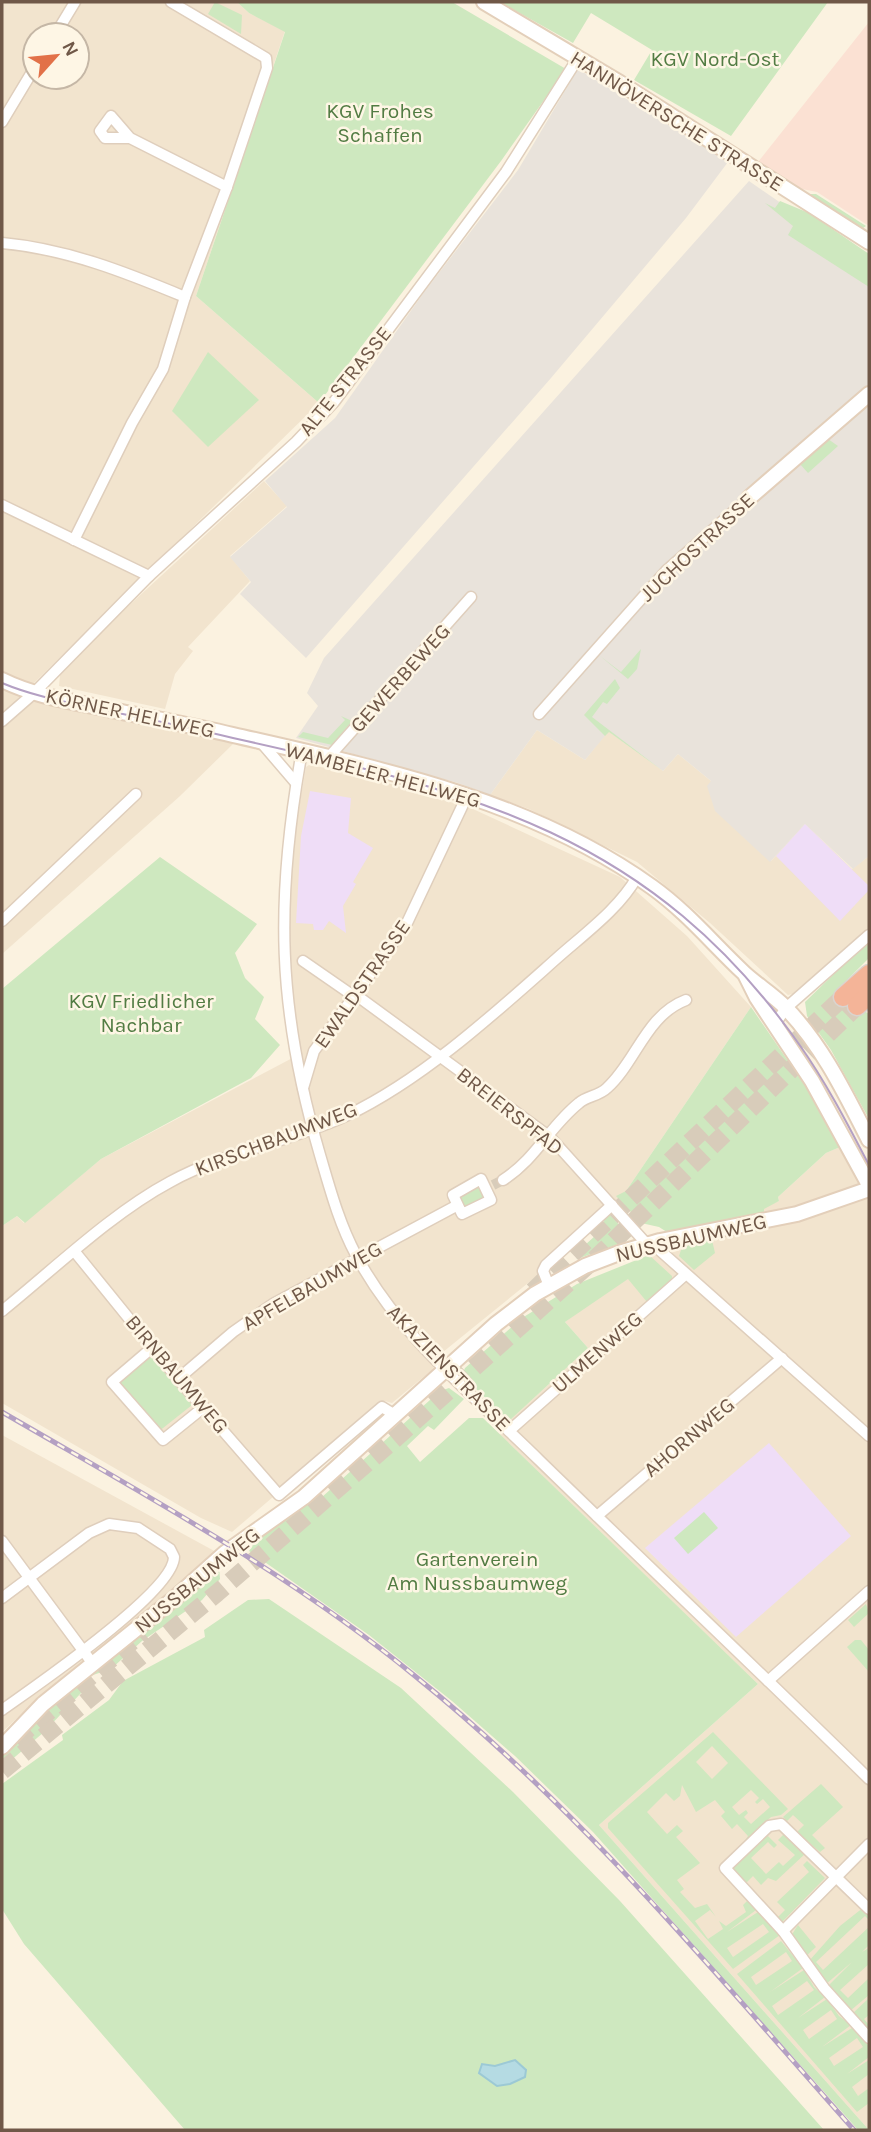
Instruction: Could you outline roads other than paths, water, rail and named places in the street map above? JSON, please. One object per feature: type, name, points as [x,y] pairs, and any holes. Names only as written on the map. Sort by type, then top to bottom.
[{"type":"highway","points":[[860,999],[869,974]]},
{"type":"main road","name":"HANNÖVERSCHE STRASSE","points":[[484,2],[578,58],[869,242]]},
{"type":"main road","name":"JUCHOSTRASSE","points":[[749,498],[869,394]]},
{"type":"main road","name":"KÖRNER HELLWEG","points":[[2,680],[34,693],[260,741]]},
{"type":"main road","name":"WAMBELER HELLWEG","points":[[260,741],[467,796],[539,824],[637,877],[691,919],[746,975],[767,989],[786,1008],[834,1072],[869,1140]]},
{"type":"main road","name":"WAMBELER HELLWEG","points":[[746,975],[824,1101],[869,1187]]},
{"type":"main road","name":"NUSSBAUMWEG","points":[[2,1746],[26,1718],[225,1553],[304,1497],[503,1318],[549,1286],[607,1257],[649,1244],[797,1214],[869,1187]]},
{"type":"street","points":[[63,21],[75,2]]},
{"type":"street","points":[[74,540],[132,424],[163,369],[185,297],[227,187],[268,62],[171,2]]},
{"type":"street","name":"ALTE STRASSE","points":[[2,721],[34,693],[149,576],[294,444],[334,402],[506,172],[578,58]]},
{"type":"street","points":[[2,122],[21,90]]},
{"type":"street","points":[[130,138],[227,187]]},
{"type":"street","points":[[2,243],[56,250],[115,268],[185,297]]},
{"type":"street","name":"JUCHOSTRASSE","points":[[539,714],[666,571],[749,498]]},
{"type":"street","points":[[2,505],[149,576]]},
{"type":"street","name":"GEWERBEWEG","points":[[328,758],[471,597]]},
{"type":"street","points":[[260,741],[296,783]]},
{"type":"street","name":"AKAZIENSTRASSE","points":[[302,751],[288,835],[283,935],[294,1054],[312,1129],[337,1212],[357,1258],[391,1308],[446,1369],[869,1779]]},
{"type":"street","points":[[2,921],[136,794]]},
{"type":"street","name":"EWALDSTRASSE","points":[[303,1092],[310,1058],[323,1037],[358,998],[406,925],[467,796]]},
{"type":"street","name":"KIRSCHBAUMWEG","points":[[2,1311],[133,1205],[170,1182],[223,1158],[312,1129],[361,1108],[439,1057],[472,1033],[586,933],[630,889],[637,877]]},
{"type":"street","points":[[775,1024],[786,1008],[869,935]]},
{"type":"street","name":"BREIERSPFAD","points":[[303,961],[550,1137],[649,1244],[869,1436]]},
{"type":"street","name":"APFELBAUMWEG","points":[[494,1184],[481,1179],[454,1193],[456,1206],[462,1214],[488,1202],[494,1184],[550,1137],[551,1130],[579,1103],[609,1087],[646,1033],[675,1004],[686,1000]]},
{"type":"street","name":"EWALDSTRASSE","points":[[294,1054],[302,1059],[310,1058]]},
{"type":"street","points":[[549,1286],[543,1271],[546,1265],[612,1205]]},
{"type":"street","name":"APFELBAUMWEG","points":[[178,1379],[233,1332],[273,1304],[456,1206]]},
{"type":"street","name":"BIRNBAUMWEG","points":[[75,1252],[178,1379],[279,1495],[382,1407],[395,1415]]},
{"type":"street","name":"ULMENWEG","points":[[509,1431],[685,1275]]},
{"type":"street","points":[[153,1347],[112,1382],[163,1440],[204,1408]]},
{"type":"street","name":"AHORNWEG","points":[[597,1516],[782,1358]]},
{"type":"street","name":"NUSSBAUMWEG","points":[[2,1710],[83,1651],[166,1579],[174,1563],[170,1549],[138,1528],[109,1524],[89,1533],[29,1578]]},
{"type":"street","points":[[2,1541],[93,1664]]},
{"type":"street","points":[[2,1598],[29,1578]]},
{"type":"street","points":[[768,1681],[869,1591]]},
{"type":"street","points":[[869,1909],[786,1826],[777,1823],[725,1868],[783,1931],[824,1988],[869,2038]]},
{"type":"street","points":[[783,1931],[869,1844]]},
{"type":"water","points":[[515,2060],[526,2070],[525,2077],[510,2084],[497,2086],[479,2073],[482,2064],[495,2066]]},
{"type":"tunnel","points":[[533,1291],[843,997]]},
{"type":"tunnel","points":[[2,1771],[217,1593],[396,1438],[597,1257],[857,1006]]},
{"type":"tunnel","points":[[493,1185],[503,1180]]},
{"type":"tunnel","points":[[15,1740],[143,1632]]},
{"type":"tram line","points":[[2,683],[50,698],[199,730],[402,779],[478,803],[551,832],[619,870],[683,916],[744,975],[811,1061],[869,1165]]},
{"type":"railway","points":[[2,1412],[266,1568],[367,1638],[415,1676],[534,1781],[589,1836],[697,1952],[854,2130]]},
{"type":"park label","name":"KGV Nord-Ost","points":[[715,59]]},
{"type":"park label","name":"KGV Frohes Schaffen","points":[[380,123]]},
{"type":"park label","name":"KGV Friedlicher Nachbar","points":[[141,1013]]},
{"type":"park label","name":"Gartenverein Am Nussbaumweg","points":[[477,1571]]}]
